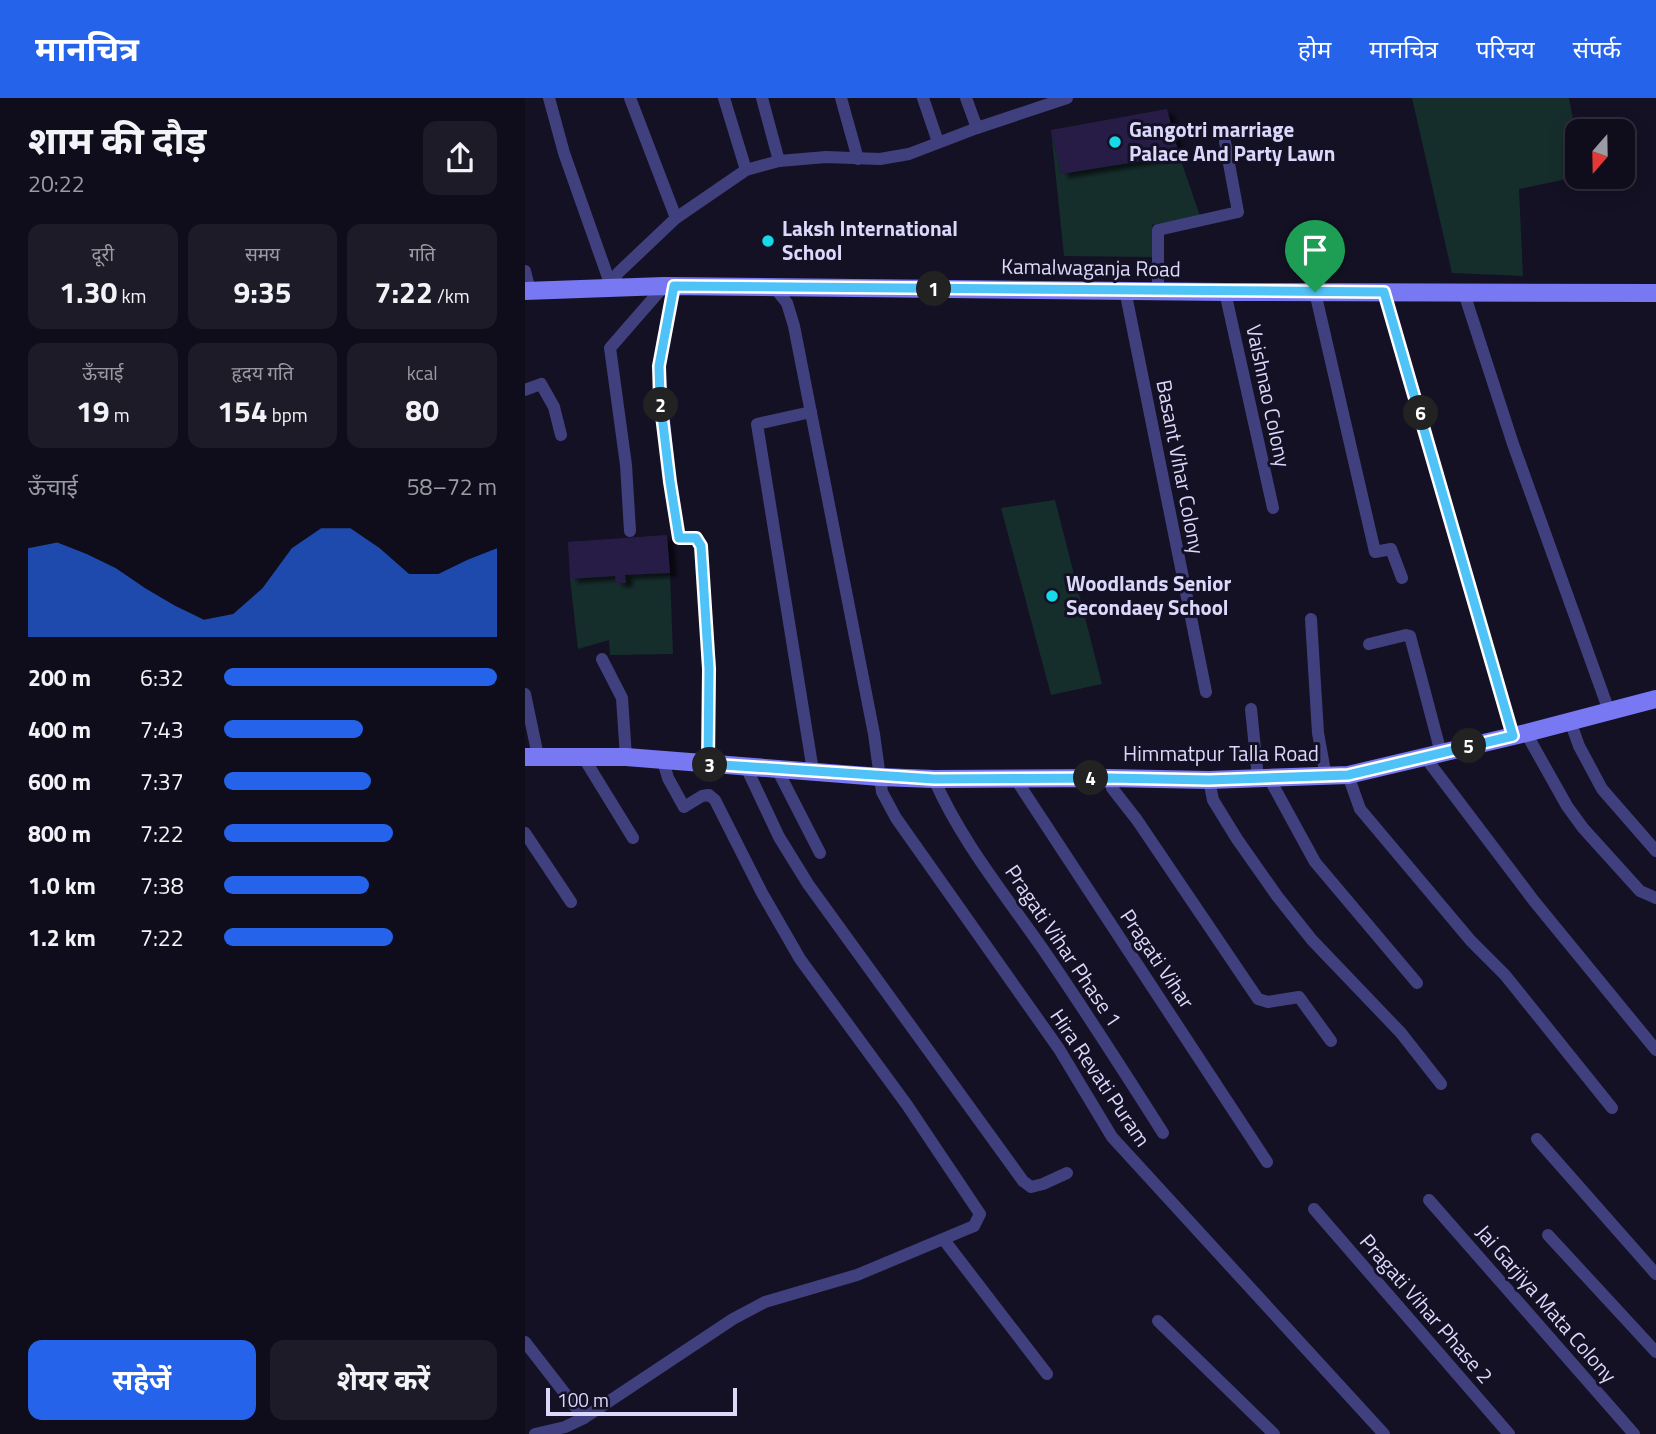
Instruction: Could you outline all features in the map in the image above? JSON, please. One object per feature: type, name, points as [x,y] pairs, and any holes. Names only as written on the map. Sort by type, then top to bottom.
[{"type":"main road","name":"Kamalwaganja Road","points":[[527,291],[669,286],[1158,292],[1656,293]]},
{"type":"main road","name":"Himmatpur Talla Road","points":[[532,756],[626,757],[934,779],[1209,780],[1326,777],[1348,775],[1433,755],[1656,698]]},
{"type":"street","points":[[549,98],[564,153],[611,286]]},
{"type":"street","points":[[630,98],[676,218]]},
{"type":"street","points":[[724,98],[747,170]]},
{"type":"street","points":[[762,98],[779,161]]},
{"type":"street","points":[[841,98],[858,159]]},
{"type":"street","points":[[923,98],[938,142]]},
{"type":"street","points":[[966,98],[977,128]]},
{"type":"street","points":[[611,286],[618,273],[676,218],[747,170],[779,161],[825,157],[880,159],[909,154],[1034,103],[1067,98]]},
{"type":"street","points":[[1158,292],[1158,230],[1238,212],[1225,142]]},
{"type":"street","points":[[525,271],[527,291]]},
{"type":"street","points":[[630,531],[626,465],[610,348],[669,286]]},
{"type":"street","points":[[669,286],[659,366],[660,399],[679,538],[696,538],[701,546],[709,669],[708,764]]},
{"type":"street","name":"Hira Revati Puram","points":[[774,287],[787,303],[794,326],[874,734],[882,792],[896,818],[1059,1049],[1112,1137],[1384,1434]]},
{"type":"street","name":"Basant Vihar Colony","points":[[1125,290],[1206,692]]},
{"type":"street","name":"Vaishnao Colony","points":[[1225,292],[1273,508]]},
{"type":"street","points":[[1315,292],[1375,552],[1391,549],[1402,578]]},
{"type":"street","points":[[1384,292],[1520,734],[1583,828],[1640,891],[1656,898]]},
{"type":"street","points":[[1464,293],[1513,444],[1609,711]]},
{"type":"street","points":[[525,390],[541,384],[554,407],[561,435]]},
{"type":"street","points":[[811,412],[757,424],[813,771]]},
{"type":"street","points":[[1311,620],[1318,733],[1326,777]]},
{"type":"street","points":[[1369,644],[1410,636],[1433,755],[1542,911],[1656,1050]]},
{"type":"street","points":[[602,659],[622,698],[626,757]]},
{"type":"street","points":[[525,694],[532,756]]},
{"type":"street","points":[[1251,709],[1264,778],[1293,827],[1315,862],[1417,984]]},
{"type":"street","points":[[1570,721],[1579,746],[1602,789],[1656,851]]},
{"type":"street","points":[[582,755],[633,838]]},
{"type":"street","points":[[535,1434],[565,1427],[584,1418],[711,1333],[765,1302],[857,1275],[944,1240],[974,1226],[980,1214],[907,1105],[800,960],[715,800],[709,795],[702,796],[684,807],[668,778],[663,761]]},
{"type":"street","points":[[746,767],[779,837],[808,884],[1023,1181],[1031,1187],[1066,1173]]},
{"type":"street","points":[[777,769],[821,853]]},
{"type":"street","points":[[1348,775],[1360,809],[1471,941],[1505,975],[1612,1108]]},
{"type":"street","name":"Pragati Vihar","points":[[1015,778],[1267,1162]]},
{"type":"street","points":[[1109,778],[1112,788],[1137,820],[1258,999],[1268,1002],[1299,997],[1331,1041]]},
{"type":"street","name":"Pragati Vihar Phase 1","points":[[934,779],[970,843],[1094,1024],[1163,1133]]},
{"type":"street","points":[[1209,780],[1213,800],[1277,896],[1312,940],[1401,1033],[1441,1084]]},
{"type":"street","points":[[525,833],[571,902]]},
{"type":"street","points":[[1537,1139],[1656,1274]]},
{"type":"street","name":"Jai Garjiya Mata Colony","points":[[1429,1200],[1634,1434]]},
{"type":"street","name":"Pragati Vihar Phase 2","points":[[1314,1209],[1509,1434]]},
{"type":"street","points":[[1548,1235],[1656,1352]]},
{"type":"street","points":[[944,1240],[1047,1374]]},
{"type":"street","points":[[1158,1321],[1274,1434]]},
{"type":"street","points":[[525,1342],[584,1418]]},
{"type":"green space","points":[[1412,98],[1569,98],[1573,119],[1565,119],[1565,179],[1519,189],[1523,276],[1452,273]]},
{"type":"green space","points":[[1051,130],[1061,174],[1179,155],[1200,216],[1152,225],[1153,257],[1064,256]]},
{"type":"green space","points":[[1055,500],[1102,684],[1051,695],[1001,508]]},
{"type":"green space","points":[[670,573],[673,654],[610,655],[609,640],[578,649],[570,579],[615,576],[616,583],[626,582],[625,575]]},
{"type":"building","name":"Gangotri marriage Palace And Party Lawn","points":[[1167,109],[1179,155],[1061,174],[1051,130]]},
{"type":"building","points":[[667,535],[670,573],[625,575],[626,583],[616,583],[615,576],[570,579],[568,542]]},
{"type":"place","name":"Gangotri marriage Palace And Party Lawn","points":[[1115,142]]},
{"type":"place","name":"Laksh International School","points":[[768,241]]},
{"type":"place","name":"Woodlands Senior Secondaey School","points":[[1052,596]]},
{"type":"route","points":[[674,286],[1315,292],[1384,292],[1513,736],[1348,775],[1326,777],[1209,780],[934,779],[708,764],[709,669],[701,546],[696,538],[679,538],[660,399],[659,366],[674,286]]}]
